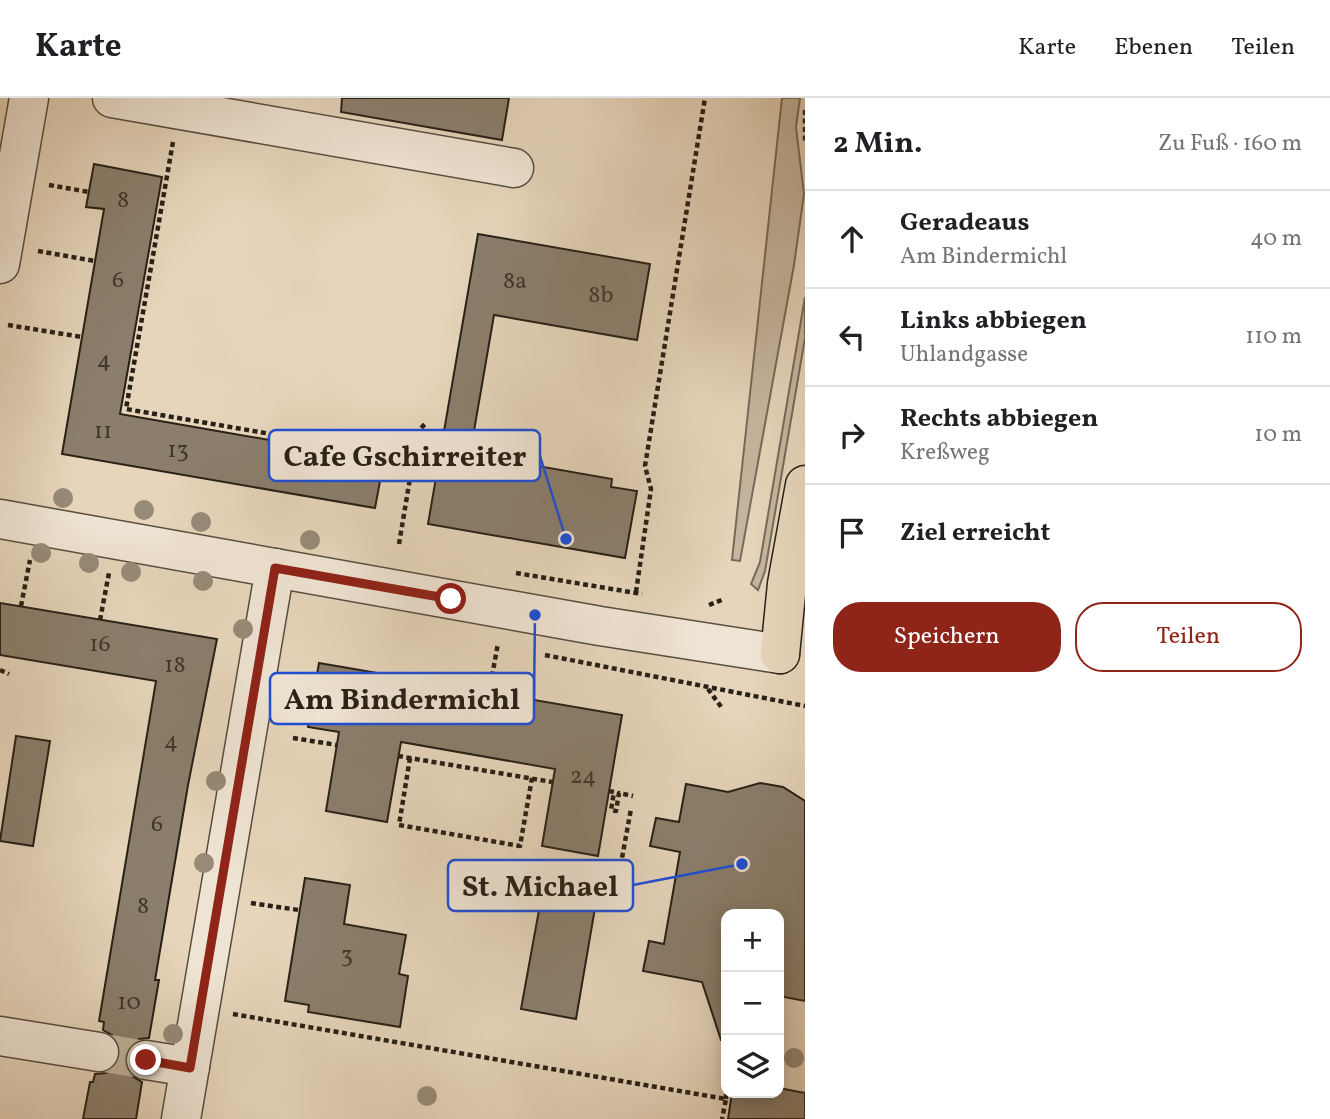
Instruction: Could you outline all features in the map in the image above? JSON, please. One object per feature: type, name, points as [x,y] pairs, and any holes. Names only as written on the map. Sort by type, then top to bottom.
[{"type":"main road","points":[[796,646],[787,584],[805,485]]},
{"type":"street","points":[[16,257],[29,98]]},
{"type":"street","points":[[112,98],[514,168]]},
{"type":"street","points":[[0,519],[600,626],[796,646]]},
{"type":"street","points":[[181,1119],[275,568]]},
{"type":"street","points":[[0,1036],[99,1052]]},
{"type":"street","points":[[146,1060],[190,1068]]},
{"type":"path","points":[[636,592],[651,489],[645,466],[705,98]]},
{"type":"path","points":[[805,110],[805,142]]},
{"type":"path","points":[[173,141],[126,409],[381,453]]},
{"type":"path","points":[[42,184],[89,192]]},
{"type":"path","points":[[16,257],[95,261]]},
{"type":"path","points":[[8,325],[82,337]]},
{"type":"path","points":[[399,544],[418,431],[427,422]]},
{"type":"path","points":[[21,606],[30,560]]},
{"type":"path","points":[[100,620],[109,573]]},
{"type":"path","points":[[489,693],[498,642]]},
{"type":"path","points":[[0,670],[9,674]]},
{"type":"path","points":[[707,688],[722,708]]},
{"type":"path","points":[[293,738],[337,745]]},
{"type":"path","points":[[398,755],[552,782]]},
{"type":"path","points":[[410,758],[399,825],[520,846],[532,778]]},
{"type":"path","points":[[609,791],[614,792],[611,810],[616,811],[619,793],[633,796]]},
{"type":"path","points":[[541,887],[601,897],[611,895],[617,885],[631,809]]},
{"type":"path","points":[[243,901],[299,910]]},
{"type":"path","points":[[225,1013],[726,1099],[722,1119]]},
{"type":"shaded area","points":[[782,98],[800,98],[796,127],[804,194],[794,265],[740,561],[732,560]]},
{"type":"shaded area","points":[[805,297],[805,338],[765,571],[758,590],[751,584],[760,562]]},
{"type":"building","points":[[342,98],[509,98],[502,140],[341,112]]},
{"type":"building","points":[[94,164],[162,177],[120,414],[384,460],[375,508],[62,454],[104,209],[86,207]]},
{"type":"building","points":[[478,234],[650,264],[637,340],[494,315],[470,454],[612,479],[611,487],[637,491],[625,558],[428,524]]},
{"type":"building","points":[[0,603],[217,639],[188,785],[155,980],[159,980],[149,1038],[139,1039],[130,1046],[124,1057],[125,1067],[132,1076],[142,1082],[136,1119],[83,1119],[90,1082],[93,1082],[95,1074],[106,1073],[115,1066],[120,1056],[119,1044],[112,1035],[103,1030],[104,1022],[99,1021],[156,681],[0,655]]},
{"type":"building","points":[[319,663],[622,715],[598,856],[542,846],[555,769],[401,742],[387,822],[326,811],[339,732],[308,727]]},
{"type":"building","points":[[16,736],[50,741],[33,846],[0,841]]},
{"type":"building","points":[[760,783],[783,787],[805,801],[805,1001],[784,997],[784,909],[721,909],[721,1040],[702,982],[643,971],[649,941],[664,944],[680,852],[650,846],[656,818],[679,822],[686,784],[728,792]]},
{"type":"building","points":[[305,878],[350,885],[344,924],[406,935],[399,974],[408,976],[400,1027],[308,1012],[309,1005],[285,1001]]},
{"type":"building","points":[[541,899],[595,908],[576,1019],[521,1009]]},
{"type":"building","points":[[784,1089],[805,1093],[805,1119],[728,1119],[731,1098],[784,1098]]},
{"type":"tunnel","points":[[99,1052],[146,1060]]},
{"type":"place","name":"Cafe Gschirreiter","points":[[566,539]]},
{"type":"place","name":"Am Bindermichl","points":[[535,615]]},
{"type":"place","name":"St. Michael","points":[[742,864]]},
{"type":"route","points":[[146,1060],[190,1068],[275,568],[451,599]]}]
